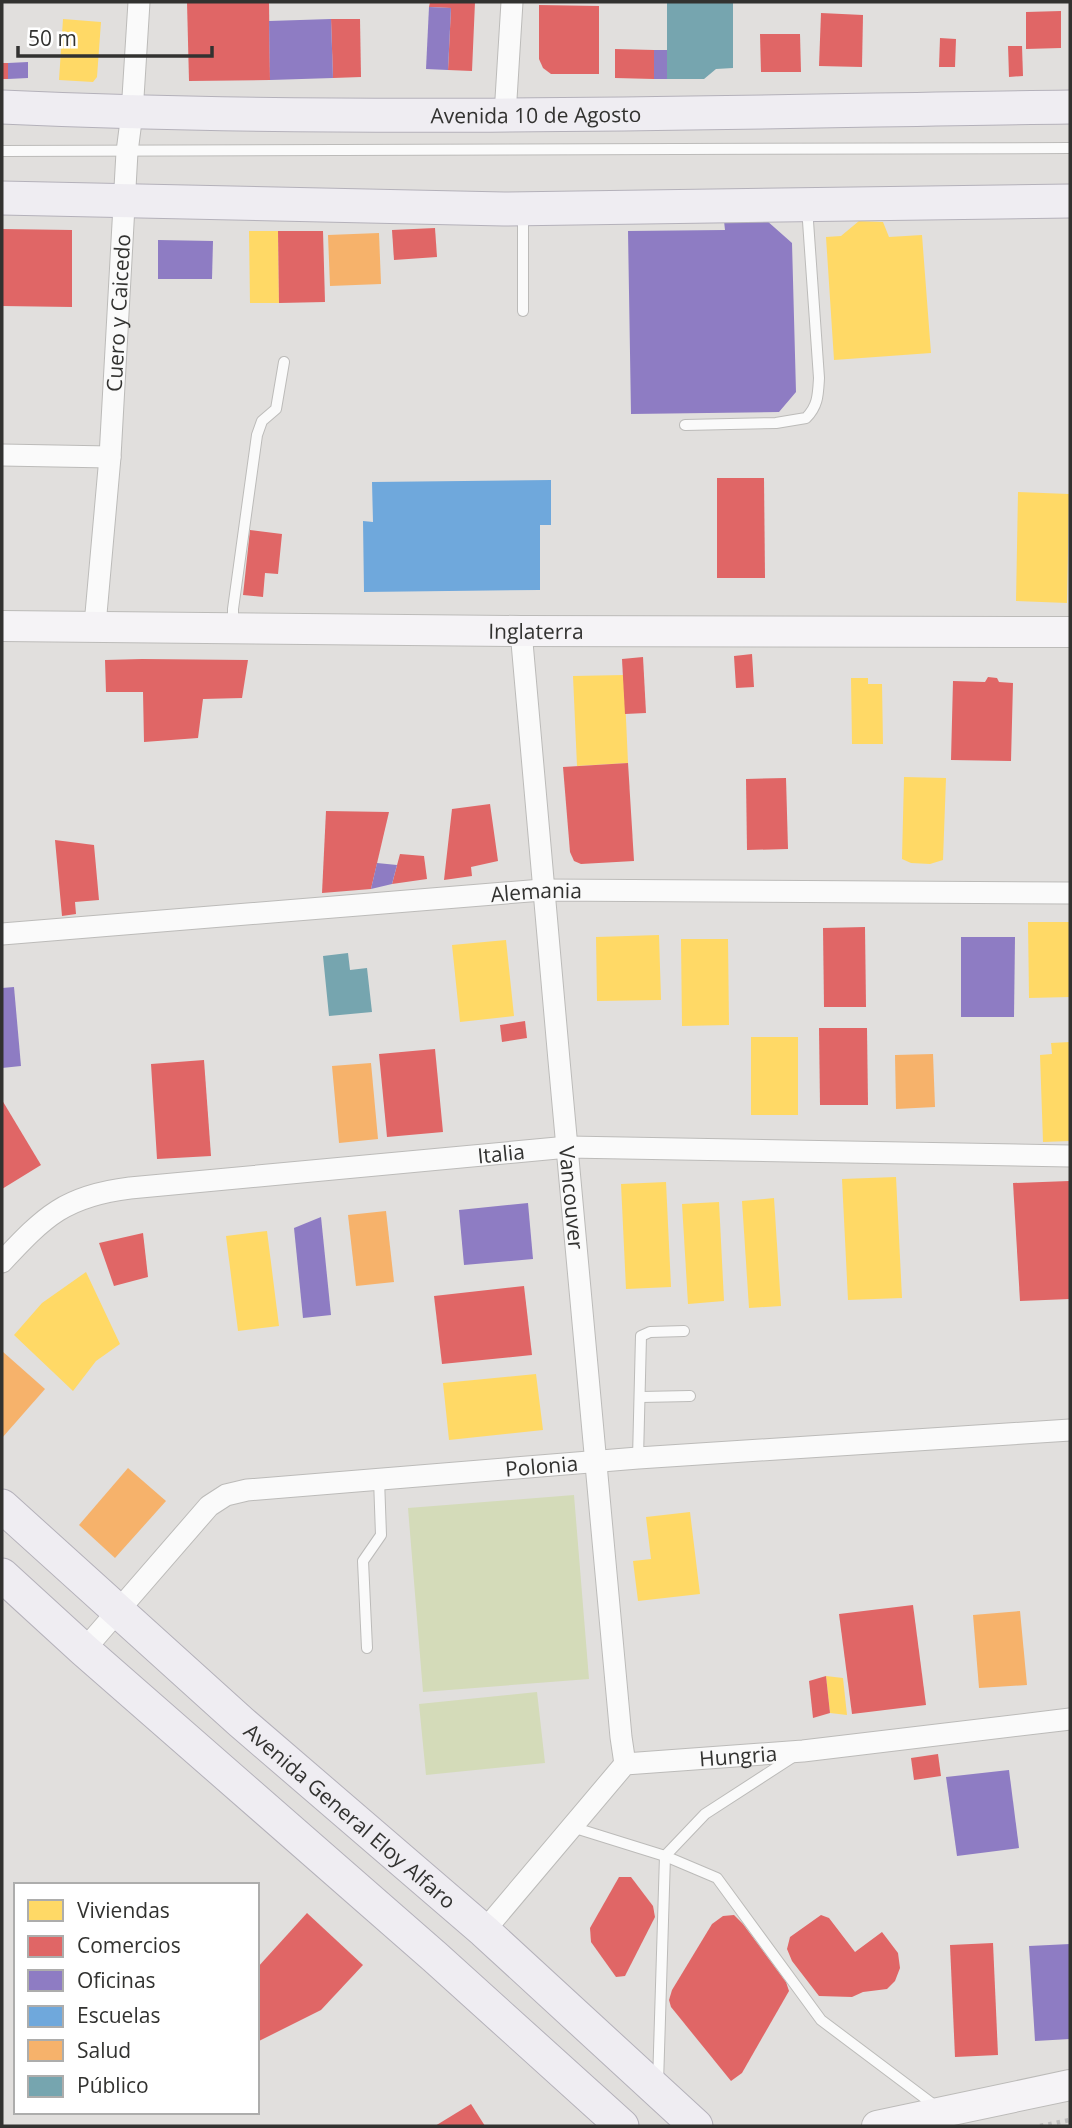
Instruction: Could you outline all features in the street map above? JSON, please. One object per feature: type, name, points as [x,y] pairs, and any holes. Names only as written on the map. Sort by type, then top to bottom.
[{"type":"main road","name":"Avenida 10 de Agosto","points":[[2,107],[132,113],[505,115],[1070,107]]},
{"type":"main road","points":[[2,198],[523,208],[1070,201]]},
{"type":"main road","name":"Avenida General Eloy Alfaro","points":[[2,1506],[241,1722],[484,1931],[696,2126]]},
{"type":"main road","points":[[2,1575],[622,2126]]},
{"type":"main road","points":[[574,2085],[589,2126]]},
{"type":"street","name":"Cuero y Caicedo","points":[[95,625],[110,457],[127,152],[139,2]]},
{"type":"street","points":[[505,115],[512,2]]},
{"type":"street","points":[[2,455],[110,457]]},
{"type":"street","name":"Inglaterra","points":[[2,626],[1070,632]]},
{"type":"street","name":"Vancouver","points":[[521,631],[542,890],[625,1764]]},
{"type":"street","name":"Alemania","points":[[2,934],[542,890],[1070,893]]},
{"type":"street","name":"Italia","points":[[2,1262],[53,1213],[75,1200],[108,1191],[568,1147],[1070,1156]]},
{"type":"street","name":"Polonia","points":[[84,1650],[209,1506],[226,1494],[247,1490],[597,1461],[1070,1430]]},
{"type":"street","name":"Hungria","points":[[625,1764],[803,1751],[1070,1719]]},
{"type":"street","points":[[484,1931],[625,1764]]},
{"type":"street","points":[[877,2126],[1070,2085]]},
{"type":"lane","points":[[2,151],[1070,148]]},
{"type":"lane","points":[[685,425],[786,421],[806,418],[815,409],[819,379],[807,204]]},
{"type":"lane","points":[[523,208],[523,311]]},
{"type":"lane","points":[[233,627],[233,608],[257,435],[262,421],[276,409],[284,362]]},
{"type":"lane","points":[[638,1458],[641,1336],[650,1332],[684,1332]]},
{"type":"lane","points":[[641,1397],[690,1396]]},
{"type":"lane","points":[[367,1648],[363,1561],[381,1535],[379,1479]]},
{"type":"lane","points":[[658,2092],[665,1856],[705,1814],[803,1751]]},
{"type":"lane","points":[[572,1827],[665,1856],[717,1878],[821,2020],[943,2111]]},
{"type":"path","points":[[1040,2126],[1070,2120]]},
{"type":"green space","points":[[574,1495],[589,1679],[423,1692],[408,1508]]},
{"type":"green space","points":[[537,1692],[545,1763],[426,1775],[419,1704]]},
{"type":"building: Viviendas","points":[[63,19],[101,22],[97,77],[93,82],[59,80]]},
{"type":"building: Viviendas","points":[[859,221],[883,222],[889,237],[922,235],[931,353],[834,360],[826,237],[841,236]]},
{"type":"building: Viviendas","points":[[249,231],[278,231],[279,303],[250,303]]},
{"type":"building: Viviendas","points":[[1018,492],[1069,494],[1067,603],[1016,601]]},
{"type":"building: Viviendas","points":[[624,675],[628,763],[577,766],[573,676]]},
{"type":"building: Viviendas","points":[[851,678],[868,678],[868,684],[882,684],[883,744],[852,744]]},
{"type":"building: Viviendas","points":[[904,777],[946,778],[943,860],[930,864],[911,863],[902,859]]},
{"type":"building: Viviendas","points":[[1028,922],[1070,922],[1070,997],[1029,998]]},
{"type":"building: Viviendas","points":[[659,935],[661,1000],[597,1001],[596,937]]},
{"type":"building: Viviendas","points":[[681,939],[728,939],[729,1025],[682,1026]]},
{"type":"building: Viviendas","points":[[506,940],[514,1016],[460,1022],[452,945]]},
{"type":"building: Viviendas","points":[[751,1037],[798,1037],[798,1115],[751,1115]]},
{"type":"building: Viviendas","points":[[1070,1042],[1070,1141],[1043,1142],[1040,1055],[1052,1054],[1051,1043]]},
{"type":"building: Viviendas","points":[[896,1177],[902,1298],[848,1300],[842,1179]]},
{"type":"building: Viviendas","points":[[666,1182],[671,1287],[626,1289],[621,1184]]},
{"type":"building: Viviendas","points":[[774,1198],[781,1306],[749,1308],[742,1201]]},
{"type":"building: Viviendas","points":[[719,1202],[724,1301],[688,1304],[682,1204]]},
{"type":"building: Viviendas","points":[[267,1231],[279,1326],[238,1331],[226,1236]]},
{"type":"building: Viviendas","points":[[86,1272],[120,1344],[96,1361],[73,1391],[14,1335],[42,1303]]},
{"type":"building: Viviendas","points":[[536,1374],[543,1430],[449,1440],[443,1383]]},
{"type":"building: Viviendas","points":[[690,1512],[700,1594],[638,1601],[633,1561],[651,1559],[646,1517]]},
{"type":"building: Viviendas","points":[[826,1676],[843,1678],[847,1715],[830,1713]]},
{"type":"building: Comercios","points":[[187,2],[269,2],[270,80],[189,81]]},
{"type":"building: Comercios","points":[[430,2],[475,2],[472,71],[448,70],[451,8],[429,7]]},
{"type":"building: Comercios","points":[[539,5],[599,6],[599,74],[551,74],[543,68],[539,59]]},
{"type":"building: Comercios","points":[[1061,11],[1061,48],[1026,49],[1026,12]]},
{"type":"building: Comercios","points":[[821,13],[863,15],[862,67],[819,66]]},
{"type":"building: Comercios","points":[[331,19],[360,19],[361,77],[333,78]]},
{"type":"building: Comercios","points":[[760,34],[800,34],[801,72],[761,72]]},
{"type":"building: Comercios","points":[[940,38],[956,39],[955,67],[939,67]]},
{"type":"building: Comercios","points":[[1008,46],[1022,46],[1023,76],[1009,77]]},
{"type":"building: Comercios","points":[[615,49],[654,50],[654,79],[615,78]]},
{"type":"building: Comercios","points":[[2,63],[8,63],[8,79],[2,79]]},
{"type":"building: Comercios","points":[[435,228],[437,257],[394,260],[392,230]]},
{"type":"building: Comercios","points":[[2,229],[72,230],[72,307],[2,306]]},
{"type":"building: Comercios","points":[[278,231],[323,231],[325,302],[279,303]]},
{"type":"building: Comercios","points":[[717,478],[764,478],[765,578],[717,578]]},
{"type":"building: Comercios","points":[[250,530],[282,534],[278,574],[265,573],[263,597],[243,595]]},
{"type":"building: Comercios","points":[[752,654],[754,687],[736,688],[734,656]]},
{"type":"building: Comercios","points":[[643,657],[646,713],[625,714],[622,659]]},
{"type":"building: Comercios","points":[[105,660],[248,660],[242,698],[203,699],[198,738],[144,742],[143,692],[106,692]]},
{"type":"building: Comercios","points":[[988,677],[997,678],[999,682],[1013,683],[1011,761],[951,760],[953,681],[985,682]]},
{"type":"building: Comercios","points":[[628,763],[634,861],[581,864],[574,861],[570,852],[563,767]]},
{"type":"building: Comercios","points":[[786,778],[788,849],[747,850],[746,779]]},
{"type":"building: Comercios","points":[[490,804],[498,861],[471,867],[472,876],[444,880],[452,809]]},
{"type":"building: Comercios","points":[[326,811],[389,812],[371,889],[322,893]]},
{"type":"building: Comercios","points":[[55,840],[94,845],[99,900],[75,902],[76,914],[62,916]]},
{"type":"building: Comercios","points":[[400,854],[424,856],[427,879],[392,884]]},
{"type":"building: Comercios","points":[[865,927],[866,1007],[824,1007],[823,928]]},
{"type":"building: Comercios","points":[[525,1021],[527,1038],[502,1042],[500,1025]]},
{"type":"building: Comercios","points":[[819,1028],[867,1028],[868,1105],[820,1105]]},
{"type":"building: Comercios","points":[[435,1049],[443,1132],[387,1137],[379,1054]]},
{"type":"building: Comercios","points":[[204,1060],[211,1156],[157,1159],[151,1064]]},
{"type":"building: Comercios","points":[[2,1100],[41,1165],[2,1189]]},
{"type":"building: Comercios","points":[[1069,1181],[1070,1299],[1020,1301],[1013,1183]]},
{"type":"building: Comercios","points":[[143,1233],[148,1277],[114,1286],[99,1243]]},
{"type":"building: Comercios","points":[[524,1286],[532,1355],[442,1364],[434,1296]]},
{"type":"building: Comercios","points":[[913,1605],[926,1705],[852,1714],[839,1614]]},
{"type":"building: Comercios","points":[[826,1676],[830,1713],[813,1718],[809,1681]]},
{"type":"building: Comercios","points":[[938,1754],[941,1776],[914,1780],[911,1758]]},
{"type":"building: Comercios","points":[[619,1877],[631,1877],[653,1906],[655,1917],[625,1976],[616,1977],[591,1942],[590,1928]]},
{"type":"building: Comercios","points":[[307,1913],[363,1965],[321,2010],[259,2041],[259,1966]]},
{"type":"building: Comercios","points":[[734,1915],[786,1982],[789,1991],[742,2073],[731,2081],[671,2007],[669,2000],[672,1990],[712,1924],[723,1916]]},
{"type":"building: Comercios","points":[[821,1915],[829,1918],[855,1952],[882,1932],[898,1953],[900,1968],[895,1981],[887,1989],[863,1992],[852,1997],[819,1996],[792,1961],[787,1949],[790,1937]]},
{"type":"building: Comercios","points":[[993,1943],[998,2055],[955,2057],[950,1945]]},
{"type":"building: Comercios","points":[[471,2104],[485,2126],[435,2126]]},
{"type":"building: Oficinas","points":[[429,7],[451,8],[448,70],[426,69]]},
{"type":"building: Oficinas","points":[[331,19],[333,78],[270,80],[269,21]]},
{"type":"building: Oficinas","points":[[654,50],[668,50],[667,79],[654,79]]},
{"type":"building: Oficinas","points":[[28,62],[28,78],[8,79],[8,63]]},
{"type":"building: Oficinas","points":[[766,220],[792,243],[796,392],[779,412],[631,414],[628,231],[725,230],[724,221]]},
{"type":"building: Oficinas","points":[[158,240],[213,241],[212,279],[158,279]]},
{"type":"building: Oficinas","points":[[377,863],[397,865],[392,884],[371,889]]},
{"type":"building: Oficinas","points":[[961,937],[1015,937],[1014,1017],[961,1017]]},
{"type":"building: Oficinas","points":[[14,987],[21,1066],[2,1068],[2,988]]},
{"type":"building: Oficinas","points":[[528,1203],[533,1259],[464,1265],[459,1210]]},
{"type":"building: Oficinas","points":[[321,1217],[331,1315],[303,1318],[294,1228]]},
{"type":"building: Oficinas","points":[[1009,1770],[1019,1848],[957,1856],[946,1777]]},
{"type":"building: Oficinas","points":[[1070,1944],[1070,2039],[1035,2041],[1029,1946]]},
{"type":"building: Escuelas","points":[[551,480],[551,525],[540,525],[540,590],[364,592],[363,521],[373,522],[372,482]]},
{"type":"building: Salud","points":[[379,233],[381,284],[330,286],[328,235]]},
{"type":"building: Salud","points":[[933,1054],[935,1107],[896,1109],[895,1055]]},
{"type":"building: Salud","points":[[371,1063],[378,1139],[339,1143],[332,1066]]},
{"type":"building: Salud","points":[[386,1211],[394,1282],[356,1286],[348,1215]]},
{"type":"building: Salud","points":[[2,1351],[45,1389],[2,1438]]},
{"type":"building: Salud","points":[[128,1468],[166,1501],[115,1558],[79,1525]]},
{"type":"building: Salud","points":[[1020,1611],[1027,1685],[979,1688],[973,1615]]},
{"type":"building: Público","points":[[667,2],[733,2],[733,68],[716,69],[704,79],[667,79]]},
{"type":"building: Público","points":[[348,953],[350,970],[367,968],[372,1012],[329,1016],[323,956]]}]
